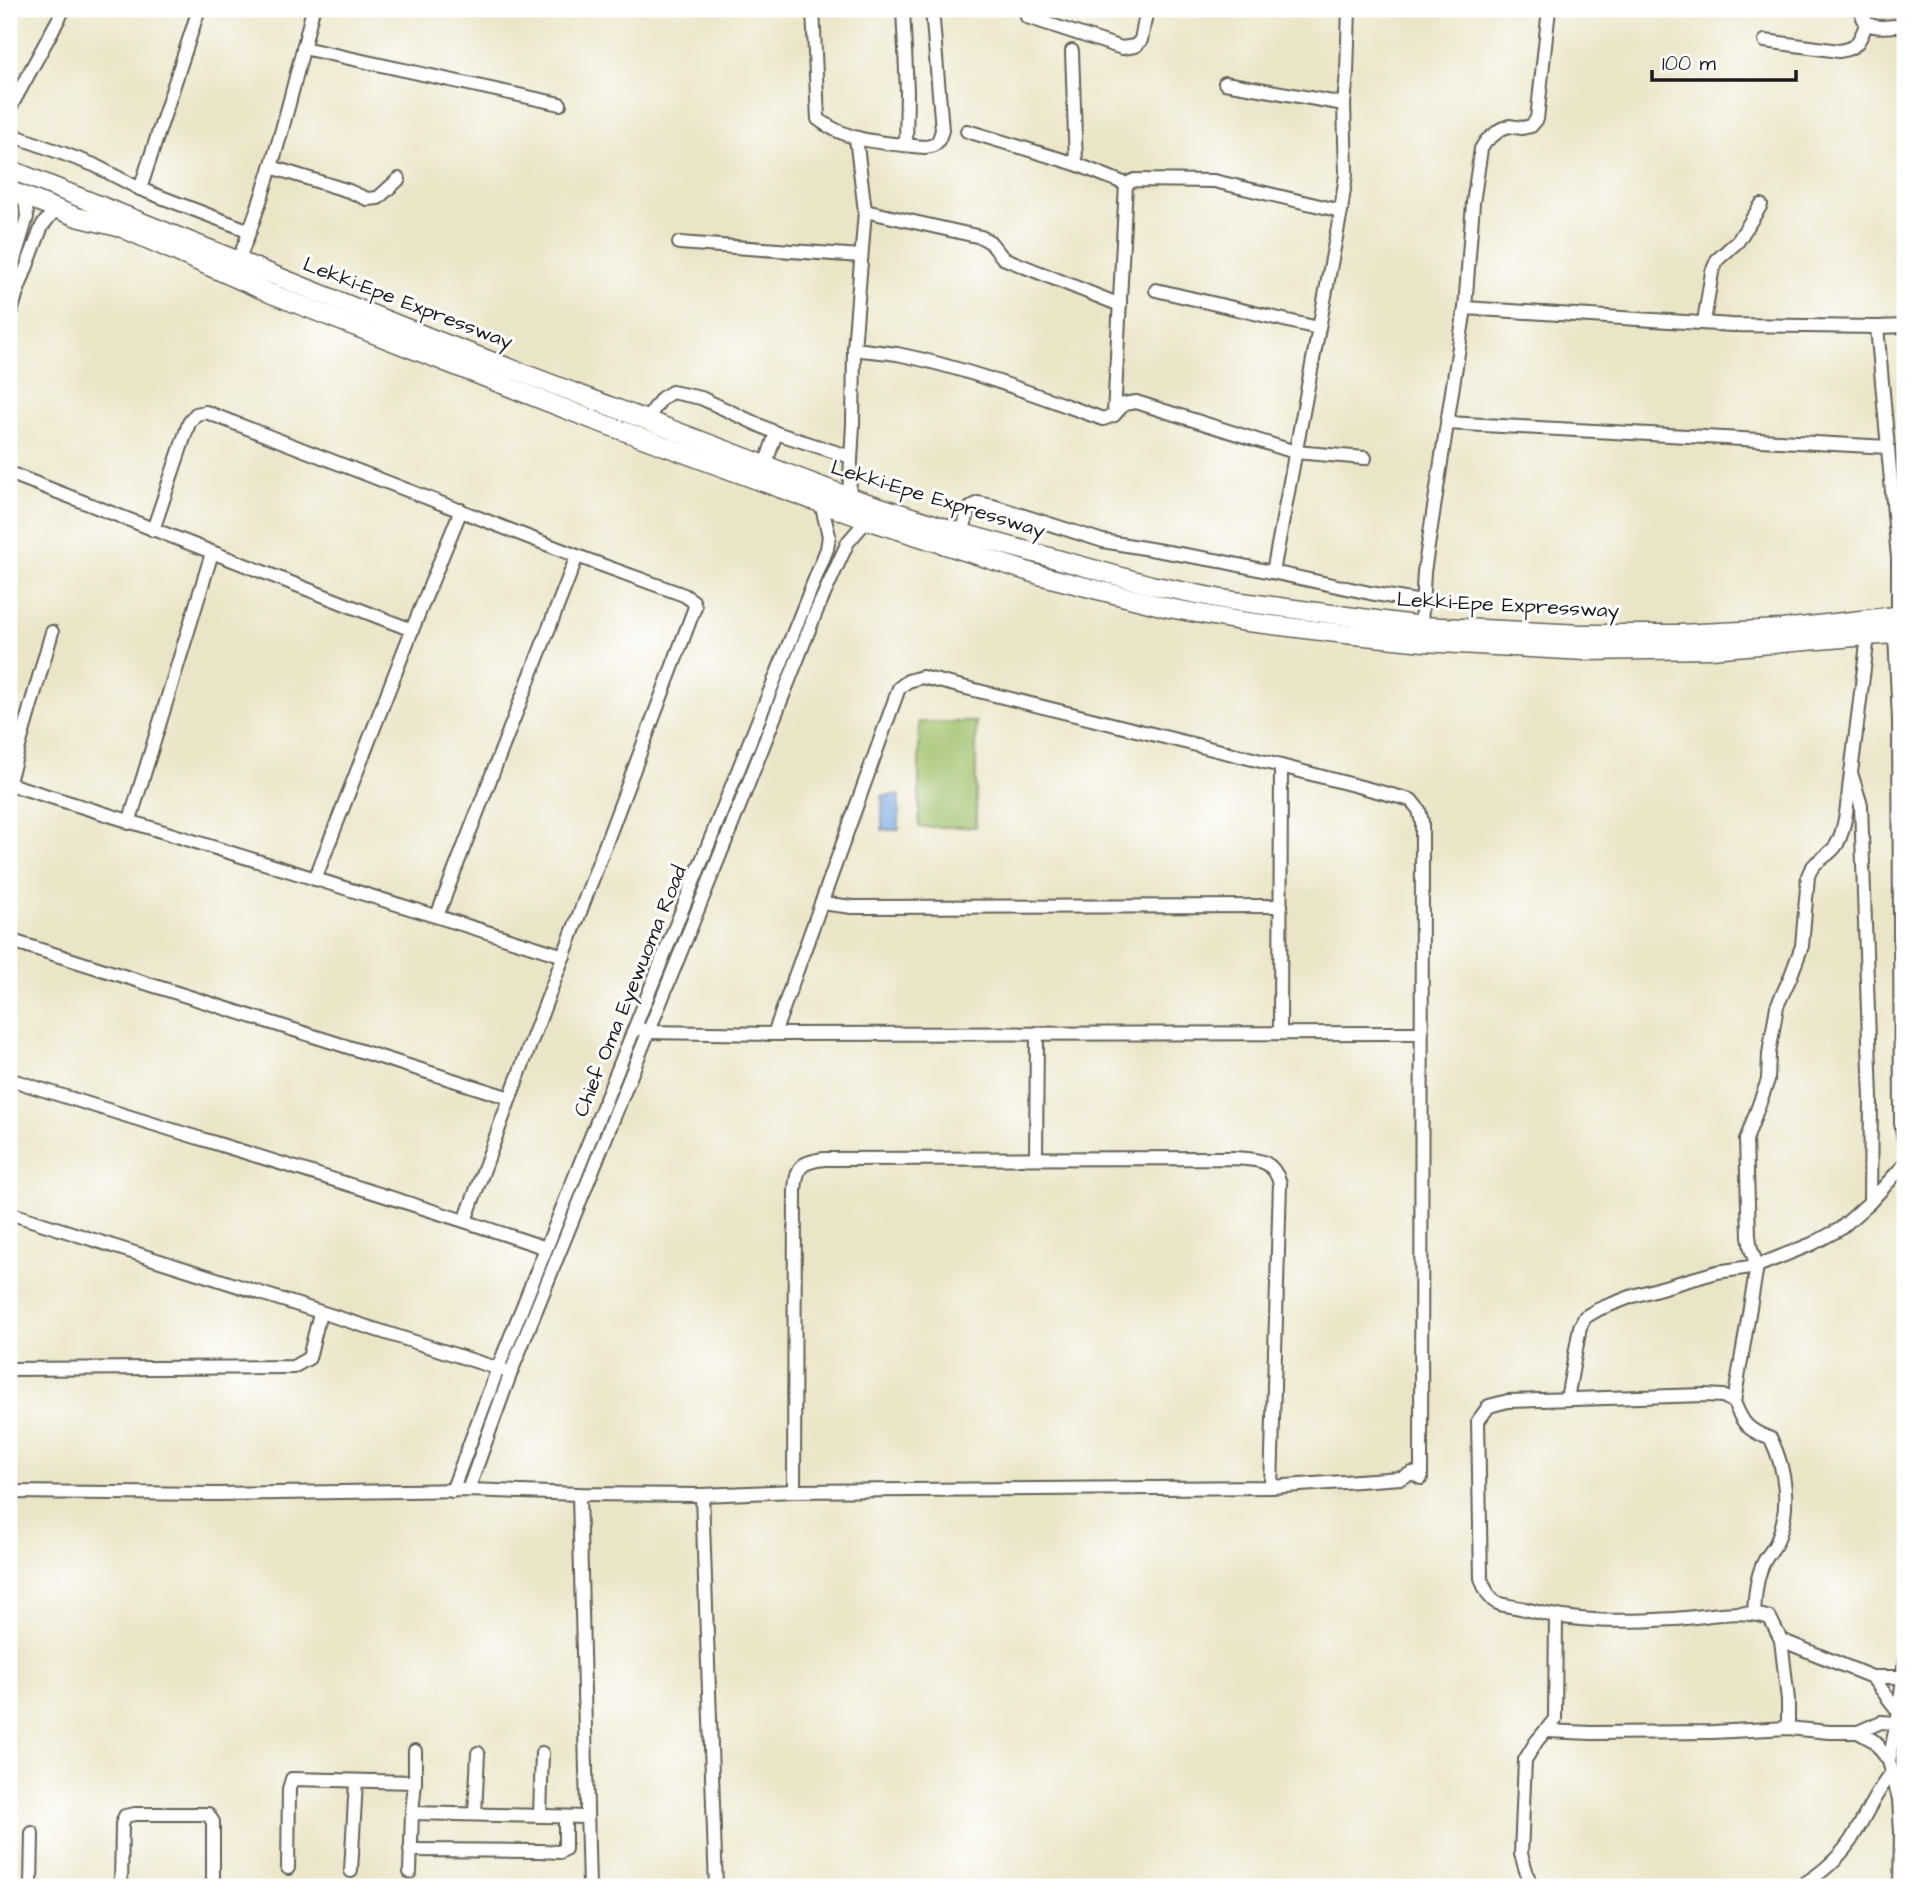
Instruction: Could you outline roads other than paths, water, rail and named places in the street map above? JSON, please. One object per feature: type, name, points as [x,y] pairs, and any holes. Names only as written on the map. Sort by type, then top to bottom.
[{"type":"highway","name":"Lekki-Epe Expressway","points":[[9,169],[238,261],[465,359],[596,421],[867,520],[1038,575],[1169,608],[1240,621],[1345,634],[1424,642],[1586,651],[1710,649],[1868,636],[1901,625]]},
{"type":"highway","name":"Lekki-Epe Expressway","points":[[17,193],[77,217],[122,228],[272,294],[646,420],[849,497],[962,533],[1151,585],[1227,600],[1421,626],[1582,634],[1678,634],[1901,625]]},
{"type":"street","points":[[9,110],[64,9]]},
{"type":"street","points":[[140,189],[199,9]]},
{"type":"street","points":[[238,261],[271,167],[313,9]]},
{"type":"street","points":[[813,9],[818,119],[830,128],[856,138],[925,147],[934,146],[940,140],[942,130],[932,9]]},
{"type":"street","points":[[903,9],[906,145]]},
{"type":"street","points":[[1027,17],[1122,48],[1135,46],[1141,40],[1147,9]]},
{"type":"street","points":[[1273,572],[1346,174],[1344,104],[1349,9]]},
{"type":"street","points":[[1421,626],[1424,572],[1465,308],[1473,203],[1481,149],[1486,141],[1501,129],[1509,126],[1531,126],[1537,119],[1549,9]]},
{"type":"street","points":[[1862,9],[1867,23],[1875,27],[1905,25]]},
{"type":"street","points":[[1765,41],[1849,50],[1856,46],[1867,23]]},
{"type":"street","points":[[303,48],[560,104]]},
{"type":"street","points":[[1072,51],[1076,164]]},
{"type":"street","points":[[1225,83],[1344,104]]},
{"type":"street","points":[[9,131],[18,137],[94,165],[140,189],[250,230]]},
{"type":"street","points":[[967,131],[1076,164],[1126,184],[1135,180],[1214,181],[1341,211]]},
{"type":"street","points":[[849,497],[854,349],[866,211],[856,138]]},
{"type":"street","points":[[271,167],[367,199],[378,198],[399,179]]},
{"type":"street","points":[[1114,415],[1126,184]]},
{"type":"street","points":[[9,277],[27,217],[17,193]]},
{"type":"street","points":[[1704,322],[1712,272],[1717,260],[1738,241],[1761,205]]},
{"type":"street","points":[[9,320],[42,226],[56,208]]},
{"type":"street","points":[[866,211],[981,237],[990,242],[1003,258],[1120,305]]},
{"type":"street","points":[[679,243],[861,256]]},
{"type":"street","points":[[1156,290],[1318,328]]},
{"type":"street","points":[[1465,308],[1732,325],[1905,326]]},
{"type":"street","points":[[1877,327],[1898,558],[1901,625],[1901,1122],[1905,1146]]},
{"type":"street","points":[[854,349],[937,364],[986,378],[1103,419],[1114,415],[1124,404],[1136,402],[1295,452],[1365,458]]},
{"type":"street","points":[[646,420],[662,398],[672,392],[701,398],[776,433],[851,457]]},
{"type":"street","points":[[153,530],[189,423],[196,414],[206,412],[684,595],[693,601],[695,607],[465,1221]]},
{"type":"street","points":[[1447,423],[1888,447]]},
{"type":"street","points":[[765,466],[776,433]]},
{"type":"street","points":[[9,473],[412,629]]},
{"type":"street","name":"Chief Oma Eyewuoma Road","points":[[452,1491],[642,1029],[827,549],[829,536],[821,503]]},
{"type":"street","points":[[962,533],[969,509],[978,503],[1103,541],[1220,561],[1421,602]]},
{"type":"street","points":[[315,878],[461,510]]},
{"type":"street","name":"Chief Oma Eyewuoma Road","points":[[468,1490],[504,1370],[546,1248],[731,828],[820,601],[848,542],[867,520]]},
{"type":"street","points":[[130,823],[212,553]]},
{"type":"street","points":[[437,916],[577,556]]},
{"type":"street","points":[[1367,617],[1370,593]]},
{"type":"street","points":[[52,632],[9,783],[130,823],[564,956]]},
{"type":"street","points":[[1754,1613],[1763,1564],[1777,1542],[1785,1514],[1780,1457],[1771,1439],[1755,1433],[1742,1422],[1734,1402],[1757,1266],[1749,1236],[1746,1140],[1768,1080],[1769,1054],[1777,1006],[1802,946],[1808,876],[1811,867],[1837,844],[1843,824],[1868,636]]},
{"type":"street","points":[[9,1492],[216,1494],[468,1490],[702,1495],[794,1491],[1271,1487],[1401,1478],[1412,1473],[1420,1478],[1422,822],[1419,810],[1412,800],[922,677],[908,681],[899,688],[774,1034]]},
{"type":"street","points":[[1280,1033],[1281,766]]},
{"type":"street","points":[[1851,773],[1861,805],[1871,1099],[1870,1202]]},
{"type":"street","points":[[821,903],[852,907],[1281,906]]},
{"type":"street","points":[[9,940],[510,1098]]},
{"type":"street","points":[[642,1029],[774,1034],[1421,1033]]},
{"type":"street","points":[[1036,1158],[1037,1033]]},
{"type":"street","points":[[9,1079],[546,1248]]},
{"type":"street","points":[[794,1491],[796,1176],[808,1161],[824,1159],[1234,1158],[1270,1165],[1280,1184],[1271,1487]]},
{"type":"street","points":[[1567,1399],[1580,1327],[1586,1317],[1633,1296],[1717,1272],[1757,1266],[1812,1244],[1840,1229],[1870,1202],[1905,1164]]},
{"type":"street","points":[[9,1213],[504,1370]]},
{"type":"street","points":[[9,1368],[293,1367],[309,1358],[320,1313]]},
{"type":"street","points":[[1734,1402],[1723,1395],[1705,1395],[1508,1401],[1489,1406],[1478,1421],[1481,1578],[1487,1595],[1499,1605],[1520,1607],[1556,1617],[1615,1622],[1677,1619],[1718,1613],[1754,1613],[1770,1618],[1781,1640],[1788,1700],[1788,1728]]},
{"type":"street","points":[[579,1494],[589,1887]]},
{"type":"street","points":[[702,1495],[716,1887]]},
{"type":"street","points":[[1531,1887],[1521,1854],[1525,1760],[1555,1720],[1556,1617]]},
{"type":"street","points":[[1781,1640],[1872,1677],[1904,1677]]},
{"type":"street","points":[[1799,1887],[1822,1873],[1850,1841],[1890,1768],[1905,1659]]},
{"type":"street","points":[[1872,1677],[1898,1718]]},
{"type":"street","points":[[1547,1731],[1700,1732],[1788,1728],[1858,1732],[1898,1718]]},
{"type":"street","points":[[1858,1732],[1874,1741],[1890,1768],[1899,1800],[1900,1887]]},
{"type":"street","points":[[410,1872],[415,1751]]},
{"type":"street","points":[[475,1814],[478,1754]]},
{"type":"street","points":[[540,1816],[542,1754]]},
{"type":"street","points":[[288,1868],[289,1789],[292,1779],[415,1782]]},
{"type":"street","points":[[351,1871],[356,1781]]},
{"type":"street","points":[[412,1813],[587,1817]]},
{"type":"street","points":[[121,1887],[122,1824],[125,1816],[208,1814],[214,1822],[213,1887]]},
{"type":"street","points":[[410,1850],[560,1852],[565,1849],[565,1817]]},
{"type":"street","points":[[31,1887],[32,1833]]},
{"type":"water","points":[[899,795],[899,830],[882,830],[882,796]]}]
